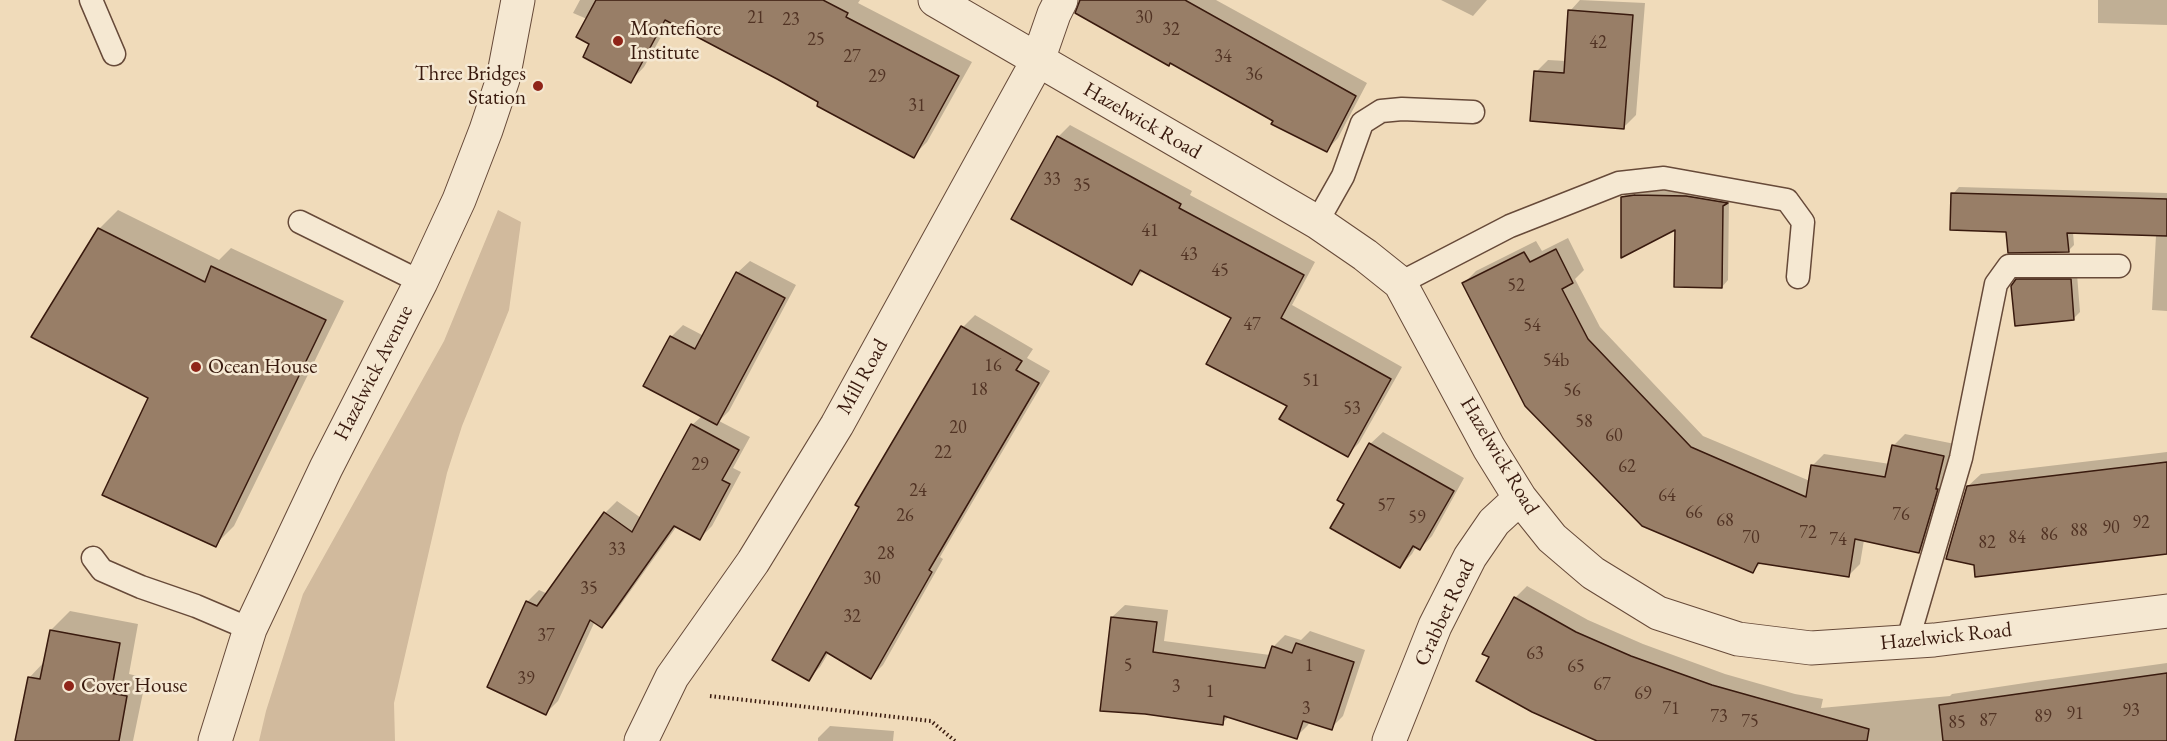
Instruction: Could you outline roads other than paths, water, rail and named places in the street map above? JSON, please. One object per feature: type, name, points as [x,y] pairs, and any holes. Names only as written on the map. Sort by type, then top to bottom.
[{"type":"street","name":"Hazelwick Avenue","points":[[214,741],[250,629],[326,468],[421,282],[459,200],[503,79],[518,0]]},
{"type":"street","name":"Hazelwick Road","points":[[935,0],[1317,222],[1365,255],[1400,283],[1489,448],[1520,498],[1552,538],[1593,573],[1658,613],[1738,639],[1811,648],[1907,643],[2167,611]]},
{"type":"street","name":"Mill Road","points":[[641,741],[672,677],[753,562],[837,425],[1038,60],[1061,0]]},
{"type":"street","name":"Crabbet Road","points":[[1389,741],[1436,626],[1470,557],[1494,522],[1520,498]]},
{"type":"lane","points":[[92,0],[114,54]]},
{"type":"lane","points":[[1317,222],[1343,176],[1362,123],[1381,111],[1402,109],[1473,112]]},
{"type":"lane","points":[[1400,283],[1510,226],[1619,183],[1664,178],[1787,200],[1803,222],[1798,277]]},
{"type":"lane","points":[[300,222],[421,282]]},
{"type":"lane","points":[[1907,643],[1961,458],[1996,284],[2009,266],[2119,266]]},
{"type":"lane","points":[[93,558],[102,570],[250,629]]},
{"type":"place","name":"Montefiore Institute","points":[[618,41]]},
{"type":"place","name":"Three Bridges Station","points":[[538,86]]},
{"type":"place","name":"Ocean House","points":[[196,367]]},
{"type":"place","name":"Cover House","points":[[69,686]]}]
